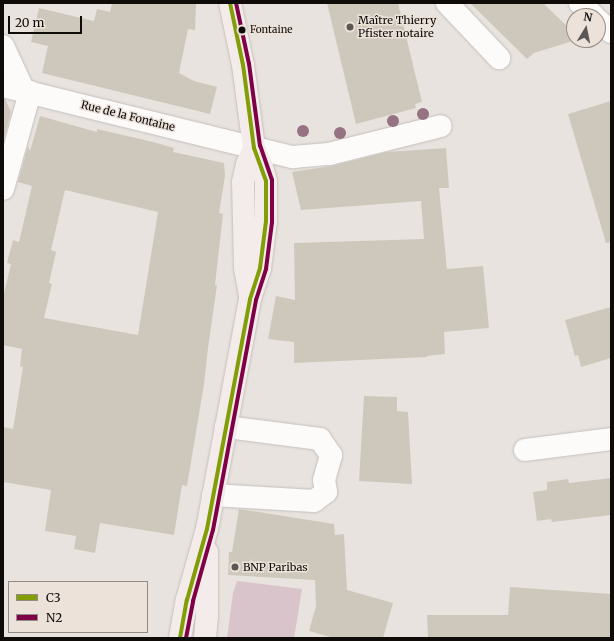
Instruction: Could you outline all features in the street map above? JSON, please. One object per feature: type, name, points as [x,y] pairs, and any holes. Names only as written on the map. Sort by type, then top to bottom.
[{"type":"main road","points":[[180,638],[187,600],[207,529],[250,299],[260,268],[266,220],[266,181],[254,148],[243,66],[230,3]]},
{"type":"main road","points":[[205,638],[207,616],[207,529]]},
{"type":"street","points":[[447,3],[499,58]]},
{"type":"street","points":[[3,46],[27,91],[3,190]]},
{"type":"street","name":"Rue de la Fontaine","points":[[3,86],[293,157],[329,154],[441,126]]},
{"type":"street","points":[[213,495],[314,501],[326,492],[324,480],[331,455],[320,439],[226,427]]},
{"type":"street","points":[[525,450],[611,439]]},
{"type":"shaded area","points":[[237,581],[302,589],[294,638],[227,638],[233,593]]},
{"type":"building","points":[[112,3],[196,3],[195,30],[188,29],[179,73],[194,81],[217,87],[210,114],[42,73],[48,46],[31,42],[39,8],[94,21],[97,9],[110,12]]},
{"type":"building","points":[[327,3],[398,3],[422,102],[415,104],[416,108],[356,124]]},
{"type":"building","points":[[470,3],[543,3],[566,25],[566,43],[534,53],[527,59]]},
{"type":"building","points":[[3,99],[5,99],[11,112],[3,142]]},
{"type":"building","points":[[611,101],[611,242],[606,243],[568,114]]},
{"type":"building","points":[[40,116],[97,132],[97,129],[153,142],[174,148],[173,152],[224,163],[225,176],[219,213],[223,214],[215,285],[217,285],[204,384],[187,486],[182,485],[174,535],[100,523],[95,553],[74,549],[76,536],[45,531],[51,490],[3,482],[3,427],[13,429],[23,367],[20,366],[22,349],[3,345],[3,298],[11,264],[7,263],[13,240],[19,242],[32,186],[18,182],[28,146],[30,151]],"holes":[[[65,190],[158,212],[138,335],[44,318],[52,284],[49,283],[56,252],[51,250]]]},
{"type":"building","points":[[446,148],[449,188],[439,188],[447,269],[483,266],[489,328],[444,332],[445,354],[427,357],[294,363],[294,342],[268,339],[276,296],[295,300],[294,243],[424,239],[421,201],[301,210],[292,172],[332,166],[387,152]]},
{"type":"building","points":[[611,307],[611,358],[581,367],[578,355],[575,356],[565,320]]},
{"type":"building","points":[[364,396],[397,397],[397,411],[408,412],[412,484],[359,481]]},
{"type":"building","points":[[611,478],[611,515],[552,522],[551,519],[537,521],[533,492],[547,490],[547,482],[568,479],[569,483]]},
{"type":"building","points":[[239,509],[334,524],[335,535],[344,534],[347,590],[393,603],[383,638],[334,638],[309,631],[316,606],[315,580],[228,575],[229,552],[232,552]]},
{"type":"building","points":[[510,587],[611,594],[611,638],[428,638],[427,615],[508,615]]},
{"type":"transit line","name":"C3","points":[[180,638],[187,600],[207,529],[250,299],[260,268],[266,221],[266,181],[254,148],[243,65],[230,3]]},
{"type":"transit line","name":"N2","points":[[186,638],[193,601],[213,530],[256,300],[266,269],[272,222],[272,180],[260,146],[249,64],[236,3]]},
{"type":"place","name":"Maître Thierry Pfister notaire","points":[[350,27]]},
{"type":"place","name":"Fontaine","points":[[242,30]]},
{"type":"place","name":"BNP Paribas","points":[[235,567]]}]
